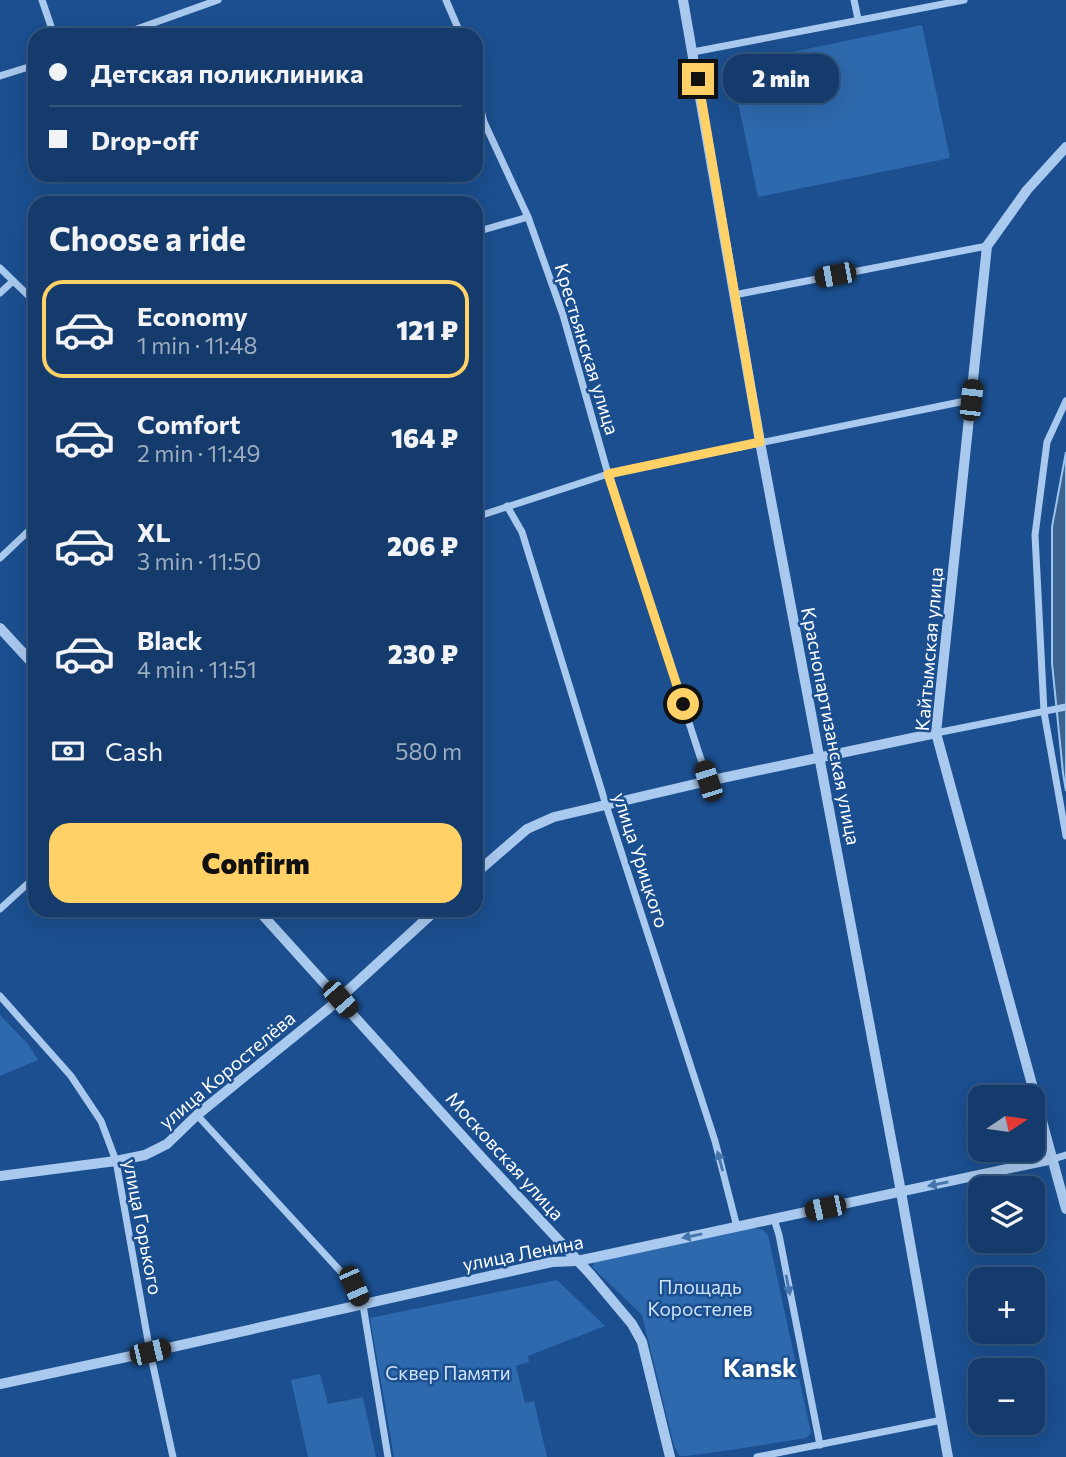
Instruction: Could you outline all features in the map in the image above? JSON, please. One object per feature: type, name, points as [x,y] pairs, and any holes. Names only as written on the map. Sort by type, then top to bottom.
[{"type":"street","points":[[42,0],[52,28]]},
{"type":"street","points":[[140,28],[218,0]]},
{"type":"street","points":[[446,0],[458,28]]},
{"type":"street","name":"Краснопартизанская улица","points":[[683,0],[760,442],[948,1457]]},
{"type":"street","points":[[854,0],[858,19]]},
{"type":"street","points":[[693,52],[964,0]]},
{"type":"street","points":[[0,76],[28,67]]},
{"type":"street","name":"Крестьянская улица","points":[[483,118],[528,217],[563,315],[608,474],[708,781]]},
{"type":"street","name":"Кайтымская улица","points":[[1066,147],[1027,190],[987,246],[936,733],[1066,1209]]},
{"type":"street","points":[[483,230],[528,217]]},
{"type":"street","points":[[734,295],[987,246]]},
{"type":"street","points":[[0,268],[28,295]]},
{"type":"street","points":[[0,293],[13,281]]},
{"type":"street","points":[[483,515],[608,474],[971,400]]},
{"type":"street","points":[[1066,401],[1047,442],[1035,536],[1044,712],[1066,836]]},
{"type":"street","name":"улица Урицкого","points":[[507,506],[522,532],[606,805],[715,1141],[737,1227]]},
{"type":"street","points":[[0,558],[28,532]]},
{"type":"street","points":[[0,628],[28,658]]},
{"type":"street","points":[[483,867],[527,829],[554,817],[708,781],[1066,707]]},
{"type":"street","points":[[0,909],[28,883]]},
{"type":"street","name":"Московская улица","points":[[264,917],[591,1275],[632,1324],[642,1342],[670,1457]]},
{"type":"street","name":"улица Коростелёва","points":[[0,1176],[116,1161],[145,1155],[167,1144],[197,1115],[340,999],[428,917]]},
{"type":"street","name":"улица Горького","points":[[0,996],[71,1076],[101,1121],[116,1161],[150,1352],[173,1457]]},
{"type":"street","points":[[197,1115],[354,1286],[363,1305],[388,1457]]},
{"type":"street","points":[[1053,1159],[1066,1155]]},
{"type":"street","name":"улица Ленина","points":[[0,1384],[552,1262],[576,1261],[1053,1159]]},
{"type":"street","points":[[774,1219],[820,1444]]},
{"type":"street","points":[[757,1457],[942,1420]]},
{"type":"green space","points":[[922,25],[950,158],[758,197],[730,65]]},
{"type":"green space","points":[[0,1015],[28,1044],[38,1060],[0,1076]]},
{"type":"green space","name":"Площадь Коростелев","points":[[750,1227],[763,1230],[768,1235],[811,1433],[806,1438],[680,1456],[674,1446],[642,1315],[592,1267],[596,1260]]},
{"type":"green space","name":"Сквер Памяти","points":[[557,1280],[605,1326],[528,1356],[529,1362],[516,1366],[525,1403],[534,1401],[547,1457],[394,1457],[370,1318]]},
{"type":"green space","points":[[320,1374],[328,1404],[363,1397],[376,1457],[308,1457],[291,1380]]},
{"type":"shaded area","points":[[1066,452],[1066,791],[1052,663],[1052,527]]},
{"type":"district","name":"Kansk","points":[[760,1368]]},
{"type":"route","points":[[683,704],[608,474],[760,442],[698,79]]}]
